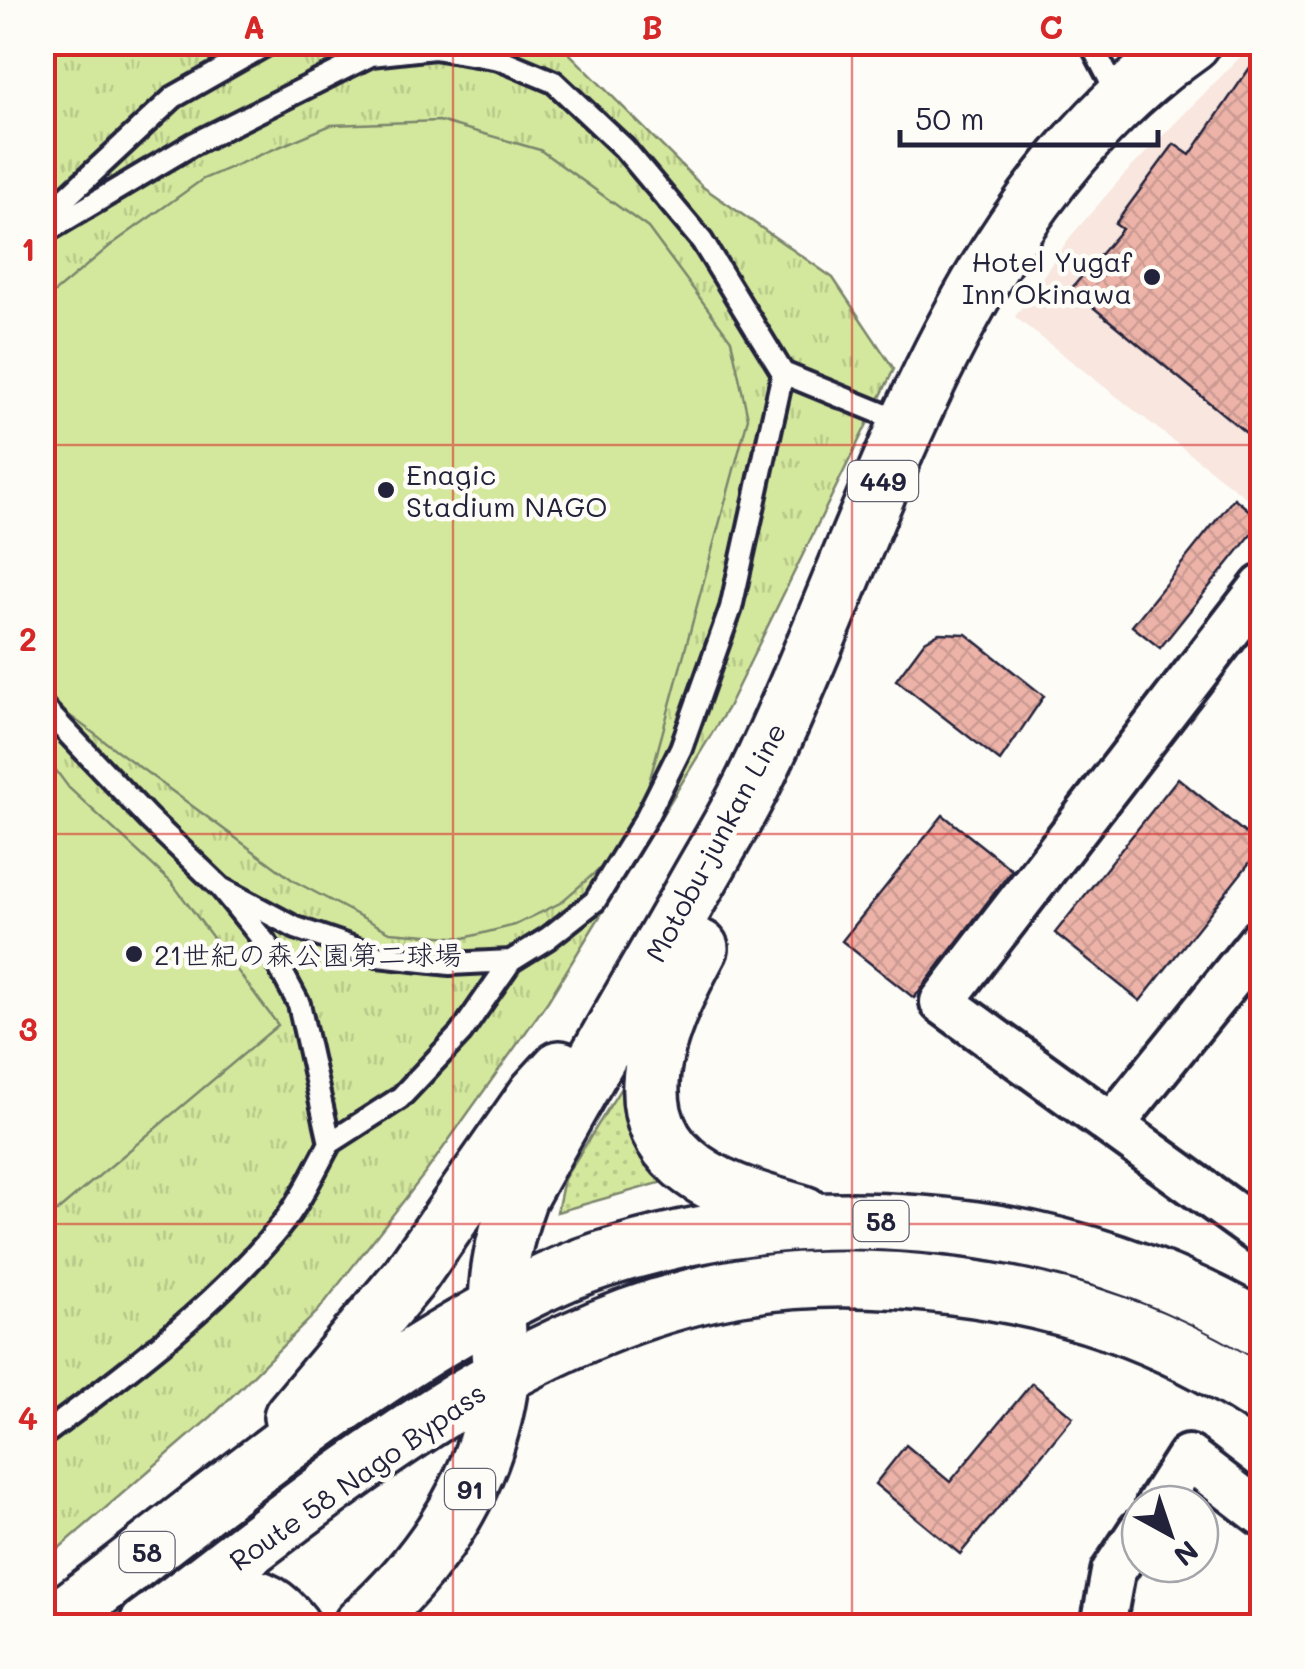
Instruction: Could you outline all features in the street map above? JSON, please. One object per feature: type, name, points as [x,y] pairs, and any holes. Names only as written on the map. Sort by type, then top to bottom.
[{"type":"main road","name":"Motobu-junkan Line","points":[[361,1626],[403,1585],[440,1540],[469,1492],[494,1420],[502,1376],[495,1308],[502,1249],[520,1197],[753,782],[907,424],[976,284],[1068,159],[1122,103],[1192,42]]},
{"type":"main road","points":[[753,782],[749,848],[659,1034],[652,1060],[655,1110],[660,1132],[670,1148],[698,1173],[763,1202],[820,1219]]},
{"type":"main road","points":[[244,1478],[408,1278],[537,1094],[648,971]]},
{"type":"main road","name":"58","points":[[50,1626],[391,1370],[495,1308],[598,1261],[689,1236],[748,1225],[820,1219],[911,1223],[1016,1235],[1156,1276],[1220,1305],[1262,1330]]},
{"type":"main road","name":"Route 58 Nago Bypass","points":[[147,1626],[444,1410],[502,1376],[619,1321],[736,1288],[813,1279],[894,1279],[974,1288],[1046,1302],[1179,1348],[1262,1397]]},
{"type":"main road","points":[[156,1626],[237,1596],[260,1597],[292,1626]]},
{"type":"street","points":[[1262,587],[942,1002],[1262,1234]]},
{"type":"street","points":[[1112,1124],[1262,938]]},
{"type":"street","points":[[1171,1484],[1188,1457],[1262,1514]]},
{"type":"street","points":[[1103,1626],[1113,1572],[1120,1561]]},
{"type":"lane","points":[[42,220],[174,97],[271,42]]},
{"type":"lane","points":[[1090,42],[1122,103]]},
{"type":"lane","points":[[42,234],[193,144],[371,55],[434,48],[498,59],[554,82],[624,148],[702,241],[783,373],[907,424]]},
{"type":"lane","points":[[42,1436],[120,1377],[227,1283],[279,1228],[330,1143],[400,1098],[462,1033],[511,961],[571,922],[595,901],[646,818],[681,748],[731,608],[783,373]]},
{"type":"lane","points":[[42,706],[221,888],[268,946],[300,1004],[330,1143]]},
{"type":"lane","points":[[221,888],[296,928],[378,956],[450,964],[511,961]]},
{"type":"shaded area","name":"Hotel Yugaf Inn Okinawa","points":[[1254,43],[1262,43],[1262,510],[1015,317],[1070,237],[1124,175]]},
{"type":"green space","points":[[43,43],[559,43],[703,187],[833,278],[894,369],[727,709],[548,1001],[426,1172],[318,1311],[212,1416],[43,1562]]},
{"type":"green space","name":"Enagic Stadium NAGO","points":[[439,121],[540,150],[648,228],[731,340],[748,418],[645,797],[604,865],[560,903],[515,925],[464,938],[390,932],[294,881],[58,707],[42,676],[43,302],[111,245],[203,179],[331,125]]},
{"type":"green space","name":"21世紀の森公園第二球場","points":[[43,753],[69,788],[172,883],[278,1025],[43,1223]]},
{"type":"green space","points":[[629,1075],[677,1178],[557,1212],[564,1179]]},
{"type":"building","name":"Hotel Yugaf Inn Okinawa","points":[[1262,50],[1262,446],[1071,289],[1122,229],[1115,224],[1174,144],[1190,155]]},
{"type":"building","points":[[1234,498],[1262,521],[1160,648],[1132,626]]},
{"type":"building","points":[[939,633],[966,634],[1044,696],[1000,761],[896,680],[925,641]]},
{"type":"building","points":[[1178,778],[1262,847],[1140,1001],[1055,933]]},
{"type":"building","points":[[943,815],[1012,870],[914,998],[842,941]]},
{"type":"building","points":[[1032,1383],[1073,1417],[960,1554],[875,1484],[906,1445],[950,1482]]},
{"type":"place","name":"Hotel Yugaf Inn Okinawa","points":[[1152,277]]},
{"type":"place","name":"Enagic Stadium NAGO","points":[[386,490]]},
{"type":"place","name":"21世紀の森公園第二球場","points":[[134,954]]}]
